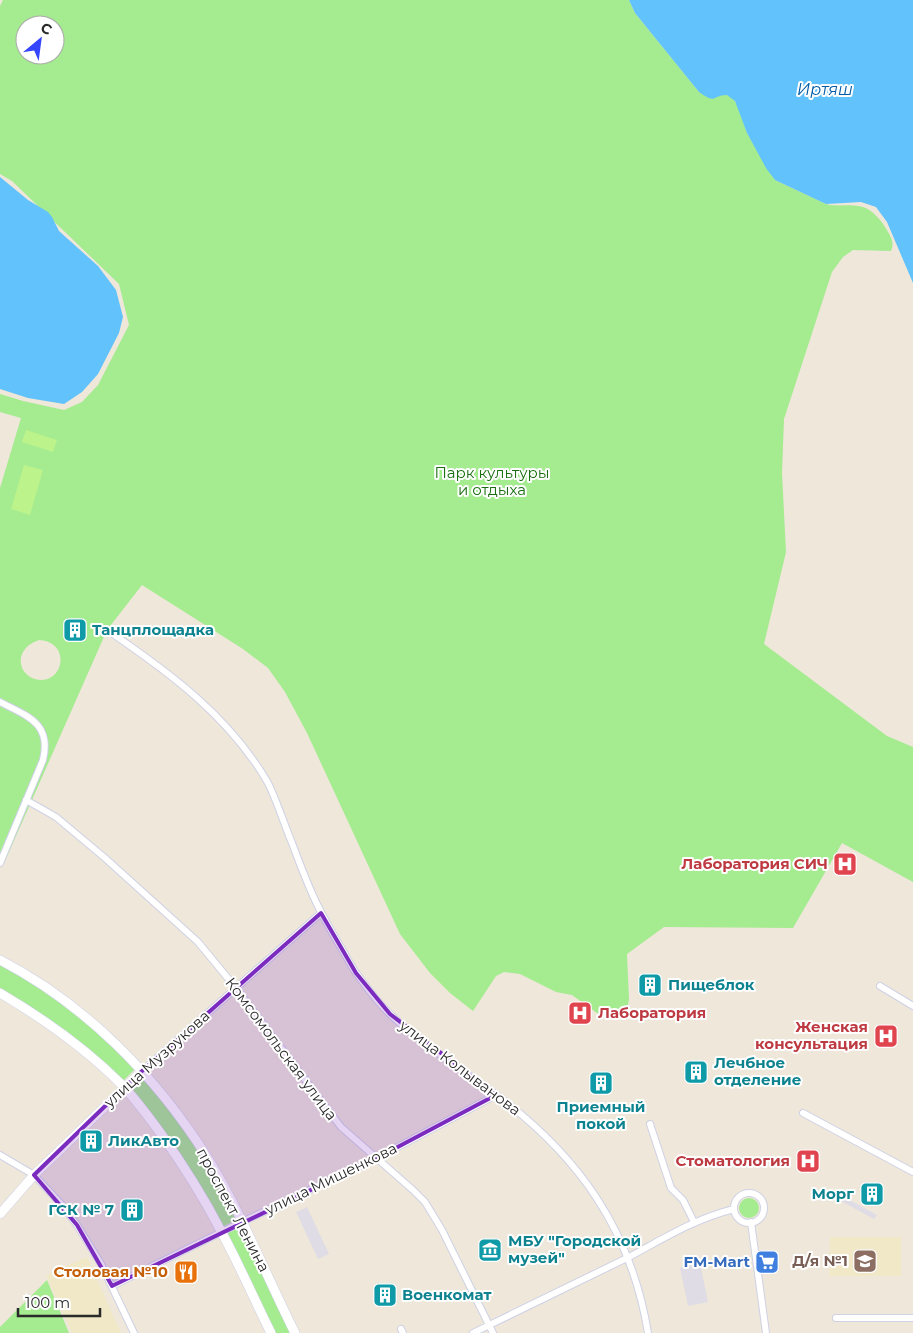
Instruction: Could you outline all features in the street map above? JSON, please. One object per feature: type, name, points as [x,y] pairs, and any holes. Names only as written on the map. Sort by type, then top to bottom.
[{"type":"street","name":"улица Колыванова","points":[[107,630],[149,659],[198,699],[222,722],[249,754],[269,785],[321,913],[356,973],[390,1014],[415,1037],[496,1095],[545,1136],[581,1176],[598,1199],[628,1258],[638,1287],[648,1333]]},
{"type":"street","points":[[0,702],[32,718],[41,730],[45,744],[43,760],[0,863]]},
{"type":"street","name":"Комсомольская улица","points":[[26,800],[56,817],[105,858],[198,942],[236,988],[341,1127],[414,1190],[434,1216],[493,1333]]},
{"type":"street","name":"улица Музрукова","points":[[0,1214],[34,1175],[124,1087],[321,913]]},
{"type":"street","name":"проспект Ленина","points":[[0,960],[28,976],[72,1007],[115,1043],[142,1071],[189,1130],[207,1157],[242,1222],[295,1333]]},
{"type":"street","points":[[880,986],[913,1006]]},
{"type":"street","name":"проспект Ленина","points":[[0,993],[28,1009],[88,1052],[124,1087],[179,1160],[199,1192],[222,1232],[271,1333]]},
{"type":"street","name":"улица Мишенкова","points":[[112,1286],[377,1158],[496,1095]]},
{"type":"street","points":[[802,1113],[913,1172]]},
{"type":"street","points":[[650,1124],[671,1188],[683,1200],[694,1222]]},
{"type":"street","points":[[0,1155],[34,1175],[77,1224],[101,1264],[134,1333]]},
{"type":"street","points":[[749,1193],[758,1196],[764,1209],[760,1218],[751,1222],[742,1221],[734,1210],[740,1196],[749,1193]]},
{"type":"street","points":[[474,1333],[628,1258],[694,1222],[734,1210]]},
{"type":"street","points":[[751,1222],[766,1333]]},
{"type":"street","points":[[836,1318],[913,1318]]},
{"type":"highlighted area","points":[[321,913],[356,973],[390,1014],[496,1095],[377,1158],[112,1286],[77,1225],[34,1175],[133,1079]]},
{"type":"shaded area","points":[[844,1197],[877,1215],[874,1219],[841,1201]]},
{"type":"shaded area","points":[[307,1207],[329,1254],[318,1259],[296,1212]]},
{"type":"shaded area","name":"Д/я №1","points":[[830,1237],[901,1237],[901,1276],[829,1276]]},
{"type":"shaded area","points":[[87,1257],[121,1333],[72,1333],[46,1275]]},
{"type":"shaded area","points":[[700,1263],[708,1302],[688,1306],[680,1268]]},
{"type":"green space","name":"Парк культуры и отдыха","points":[[3,0],[629,0],[635,13],[699,92],[732,97],[738,106],[747,133],[775,180],[826,204],[864,207],[876,216],[891,237],[891,251],[853,250],[843,257],[832,272],[784,419],[782,473],[786,552],[764,644],[887,736],[913,747],[913,882],[842,843],[793,928],[664,927],[627,954],[629,999],[627,1011],[615,1020],[597,1013],[572,995],[556,992],[520,974],[504,972],[496,976],[473,1011],[450,993],[430,973],[400,934],[307,733],[285,692],[268,668],[243,649],[142,585],[107,630],[5,861],[0,859],[0,488],[21,418],[0,412],[0,394],[64,410],[82,402],[98,385],[129,325],[119,284],[12,181],[0,174],[0,6]],"holes":[[[71,623],[79,624],[82,629],[79,637],[74,639],[68,634],[67,629]],[[39,640],[50,643],[57,648],[60,655],[58,671],[52,677],[45,680],[30,677],[21,665],[22,655],[26,648]]]},
{"type":"green space","points":[[26,430],[57,440],[53,452],[22,442]]},
{"type":"green space","points":[[24,465],[43,470],[30,515],[11,509]]},
{"type":"green space","points":[[0,962],[27,978],[86,1021],[136,1068],[122,1082],[0,990]]},
{"type":"green space","points":[[145,1079],[168,1107],[204,1158],[238,1219],[222,1227],[131,1091]]},
{"type":"green space","points":[[749,1198],[756,1201],[759,1208],[756,1215],[749,1218],[742,1215],[739,1208],[742,1201]]},
{"type":"green space","points":[[240,1226],[292,1333],[274,1333],[226,1233]]},
{"type":"green space","points":[[47,1280],[69,1333],[0,1333],[0,1327]]},
{"type":"water","name":"Иртяш","points":[[629,0],[913,0],[913,283],[887,222],[876,207],[861,202],[826,204],[775,180],[766,168],[747,133],[735,101],[727,95],[712,99],[699,92],[635,13]]},
{"type":"water","points":[[0,177],[28,200],[48,212],[59,231],[98,266],[116,290],[123,317],[119,333],[98,374],[82,392],[64,404],[28,398],[0,389]]},
{"type":"place","name":"Танцплощадка","points":[[75,630]]},
{"type":"place","name":"Лаборатория СИЧ","points":[[845,864]]},
{"type":"place","name":"Пищеблок","points":[[650,985]]},
{"type":"place","name":"Лаборатория","points":[[580,1013]]},
{"type":"place","name":"Женская консультация","points":[[886,1036]]},
{"type":"place","name":"Лечбное отделение","points":[[696,1072]]},
{"type":"place","name":"Приемный покой","points":[[601,1083]]},
{"type":"place","name":"ЛикАвто","points":[[91,1141]]},
{"type":"place","name":"Стоматология","points":[[808,1161]]},
{"type":"place","name":"Морг","points":[[872,1194]]},
{"type":"place","name":"ГСК № 7","points":[[132,1210]]},
{"type":"place","name":"МБУ \"Городской музей\"","points":[[490,1250]]},
{"type":"place","name":"Д/я №1","points":[[865,1261]]},
{"type":"place","name":"FM-Mart","points":[[767,1262]]},
{"type":"place","name":"Столовая №10","points":[[186,1272]]},
{"type":"place","name":"Военкомат","points":[[385,1295]]}]
